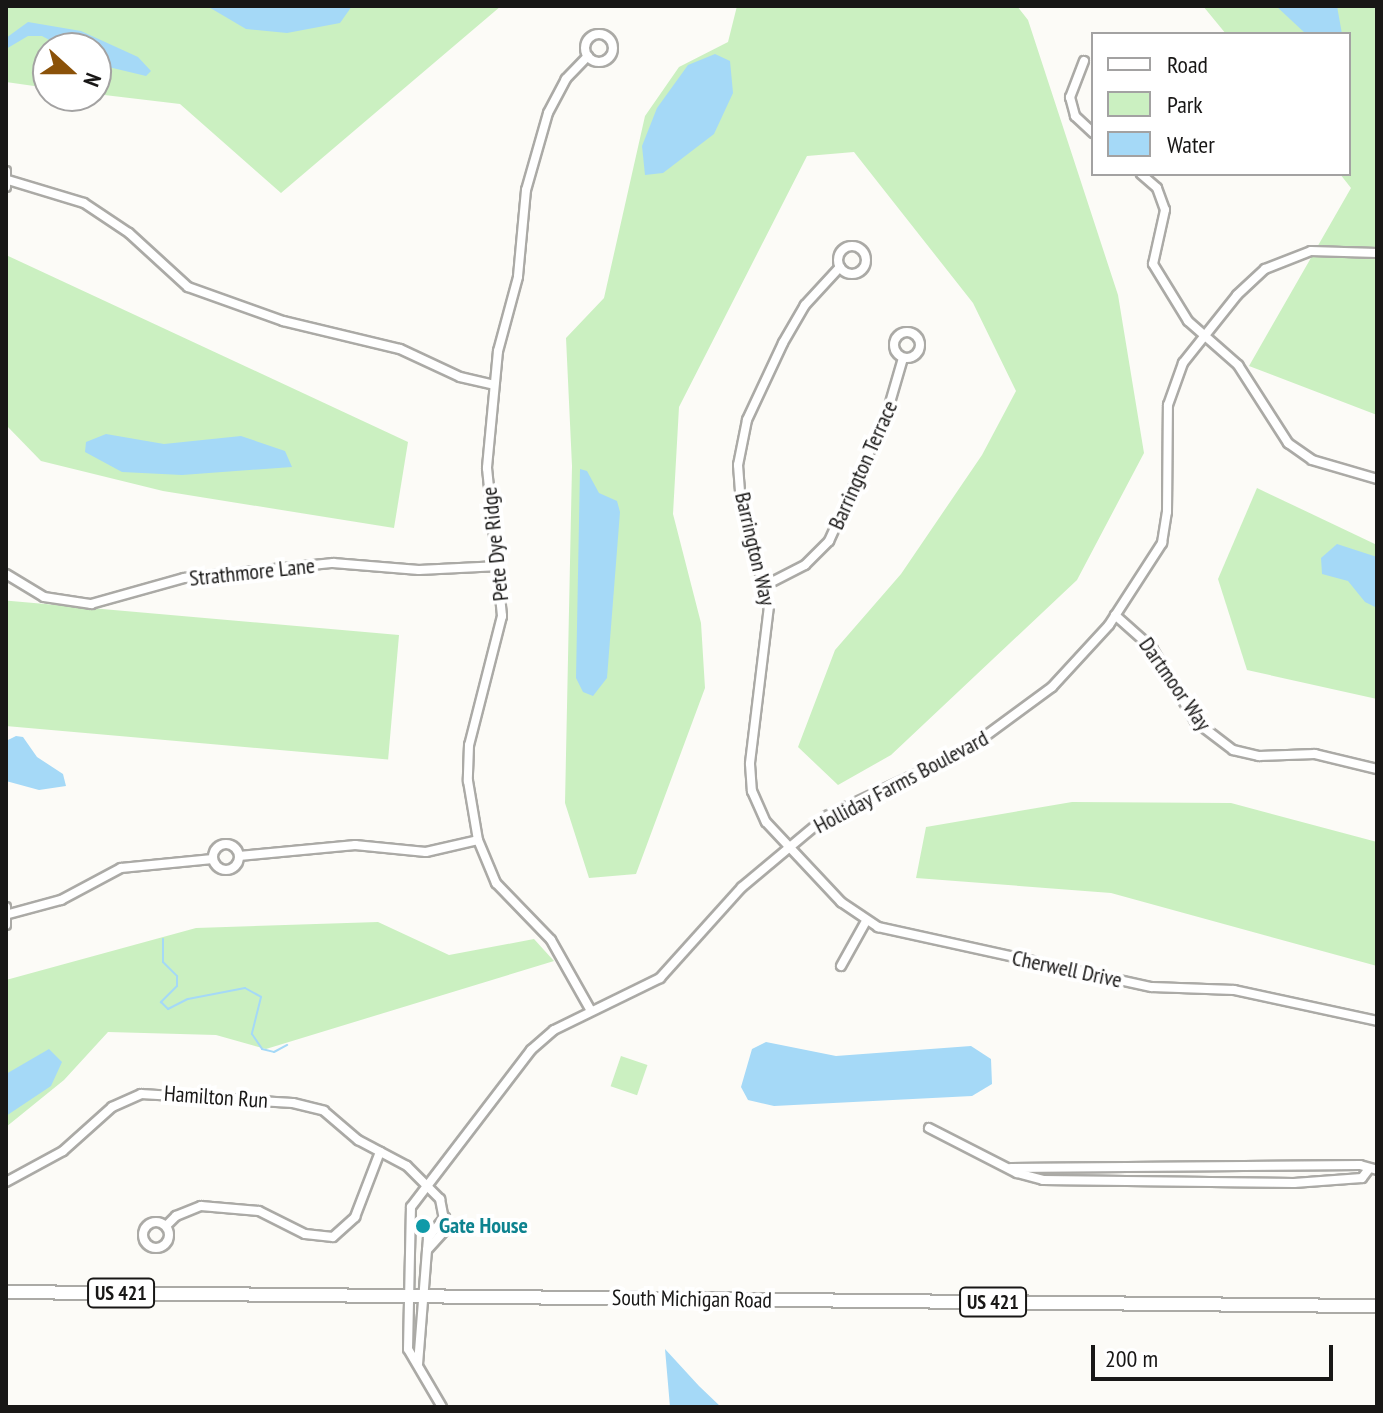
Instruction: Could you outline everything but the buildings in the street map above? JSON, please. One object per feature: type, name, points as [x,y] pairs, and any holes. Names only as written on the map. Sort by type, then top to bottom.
[{"type":"main road","name":"South Michigan Road","points":[[6,1292],[1377,1306]]},
{"type":"street","name":"Pete Dye Ridge","points":[[588,56],[566,79],[548,113],[530,177],[518,277],[498,351],[487,468],[500,566],[502,616],[469,745],[468,781],[478,840],[496,883],[551,940],[591,1011]]},
{"type":"street","points":[[1084,61],[1070,97],[1075,116],[1091,131]]},
{"type":"street","points":[[1143,176],[1157,188],[1165,210],[1153,254],[1156,272],[1188,321],[1238,365],[1288,443],[1312,460],[1377,479]]},
{"type":"street","points":[[7,179],[84,203],[129,233],[188,287],[283,321],[400,349],[460,377],[494,385]]},
{"type":"street","name":"Holliday Farms Boulevard","points":[[416,1295],[408,1215],[531,1050],[554,1030],[591,1011],[619,1002],[672,968],[742,887],[827,816],[965,751],[1005,724],[1064,676],[1115,615],[1162,543],[1167,512],[1168,405],[1183,363],[1237,295],[1289,257],[1332,248],[1377,253]]},
{"type":"street","name":"Barrington Way","points":[[786,849],[758,808],[750,776],[770,622],[764,586],[741,505],[742,439],[783,343],[805,305],[840,267]]},
{"type":"street","name":"Barrington Terrace","points":[[764,586],[805,565],[829,541],[887,413],[903,358]]},
{"type":"street","name":"Strathmore Lane","points":[[8,581],[44,597],[91,604],[184,578],[333,563],[403,569],[500,566]]},
{"type":"street","name":"Dartmoor Way","points":[[1115,615],[1152,648],[1195,721],[1233,750],[1259,756],[1344,757],[1377,769]]},
{"type":"street","points":[[6,925],[8,910],[61,900],[121,868],[213,859],[227,870],[239,856],[355,845],[426,852],[478,840]]},
{"type":"street","points":[[213,859],[222,845],[235,848],[239,856]]},
{"type":"street","name":"Cherwell Drive","points":[[786,849],[866,921],[906,935],[1152,987],[1234,990],[1377,1021]]},
{"type":"street","points":[[841,966],[866,921]]},
{"type":"street","name":"Hamilton Run","points":[[6,1182],[63,1151],[122,1101],[153,1093],[305,1105],[333,1116],[380,1152],[430,1184]]},
{"type":"street","points":[[929,1128],[1030,1178],[1228,1182],[1362,1178],[1372,1170],[1360,1165],[1011,1168]]},
{"type":"street","points":[[166,1226],[176,1216],[201,1206],[259,1211],[305,1234],[333,1237],[355,1217],[380,1152]]},
{"type":"street","points":[[1095,1165],[1096,1181]]},
{"type":"street","points":[[1228,1182],[1229,1166]]},
{"type":"street","points":[[430,1184],[445,1217],[441,1239],[427,1250],[408,1349],[442,1407]]},
{"type":"street","points":[[416,1295],[418,1364]]},
{"type":"green space","points":[[6,6],[501,6],[281,193],[180,104],[112,96],[112,32],[32,32],[32,86],[6,82]]},
{"type":"green space","points":[[737,6],[1017,6],[1028,20],[1118,295],[1144,453],[1077,580],[891,755],[838,785],[798,747],[835,650],[901,574],[982,455],[1016,391],[973,303],[854,152],[807,156],[679,407],[673,514],[701,623],[705,688],[636,874],[589,878],[565,803],[572,466],[566,338],[604,298],[645,116],[679,67],[728,42]]},
{"type":"green space","points":[[1203,6],[1377,6],[1377,415],[1249,366],[1351,188],[1342,176],[1351,176],[1351,32],[1224,32]]},
{"type":"green space","points":[[6,255],[408,442],[394,528],[163,491],[41,461],[6,425]]},
{"type":"green space","points":[[1257,488],[1377,545],[1377,699],[1247,670],[1218,579]]},
{"type":"green space","points":[[6,601],[399,635],[388,760],[6,726]]},
{"type":"green space","points":[[1072,802],[1231,803],[1377,842],[1377,966],[1111,893],[916,878],[926,827]]},
{"type":"green space","points":[[378,922],[449,955],[534,939],[554,961],[266,1049],[216,1035],[108,1032],[64,1080],[6,1127],[6,980],[196,928]]},
{"type":"green space","points":[[621,1056],[647,1065],[637,1095],[611,1086]]},
{"type":"water","points":[[207,6],[352,6],[340,23],[287,33],[246,29]]},
{"type":"water","points":[[1276,6],[1337,6],[1342,32],[1304,32]]},
{"type":"water","points":[[28,22],[83,32],[32,32],[32,36],[6,49],[6,38]]},
{"type":"water","points":[[112,45],[138,57],[151,71],[146,76],[112,68]]},
{"type":"water","points":[[715,54],[730,61],[733,93],[714,134],[663,173],[645,175],[642,146],[657,108],[688,65]]},
{"type":"water","points":[[106,434],[164,444],[241,436],[285,451],[292,467],[182,475],[122,472],[85,452],[86,442]]},
{"type":"water","points":[[580,469],[587,471],[599,493],[617,501],[620,512],[607,678],[593,696],[583,692],[576,678]]},
{"type":"water","points":[[1337,544],[1377,557],[1377,608],[1365,602],[1348,581],[1322,574],[1321,558]]},
{"type":"water","points":[[16,736],[23,737],[37,757],[63,774],[66,786],[39,790],[6,781],[6,741]]},
{"type":"water","points":[[766,1042],[836,1056],[971,1046],[991,1059],[992,1084],[972,1096],[774,1106],[748,1100],[741,1087],[752,1049]]},
{"type":"water","points":[[49,1049],[62,1062],[51,1086],[6,1116],[6,1074]]},
{"type":"water","points":[[665,1349],[699,1386],[721,1407],[670,1407]]},
{"type":"waterway","points":[[163,939],[163,962],[177,976],[177,986],[161,1002],[168,1009],[188,999],[245,988],[261,997],[252,1034],[262,1049],[274,1052],[287,1045]]},
{"type":"place","name":"Gate House","points":[[423,1226]]}]
